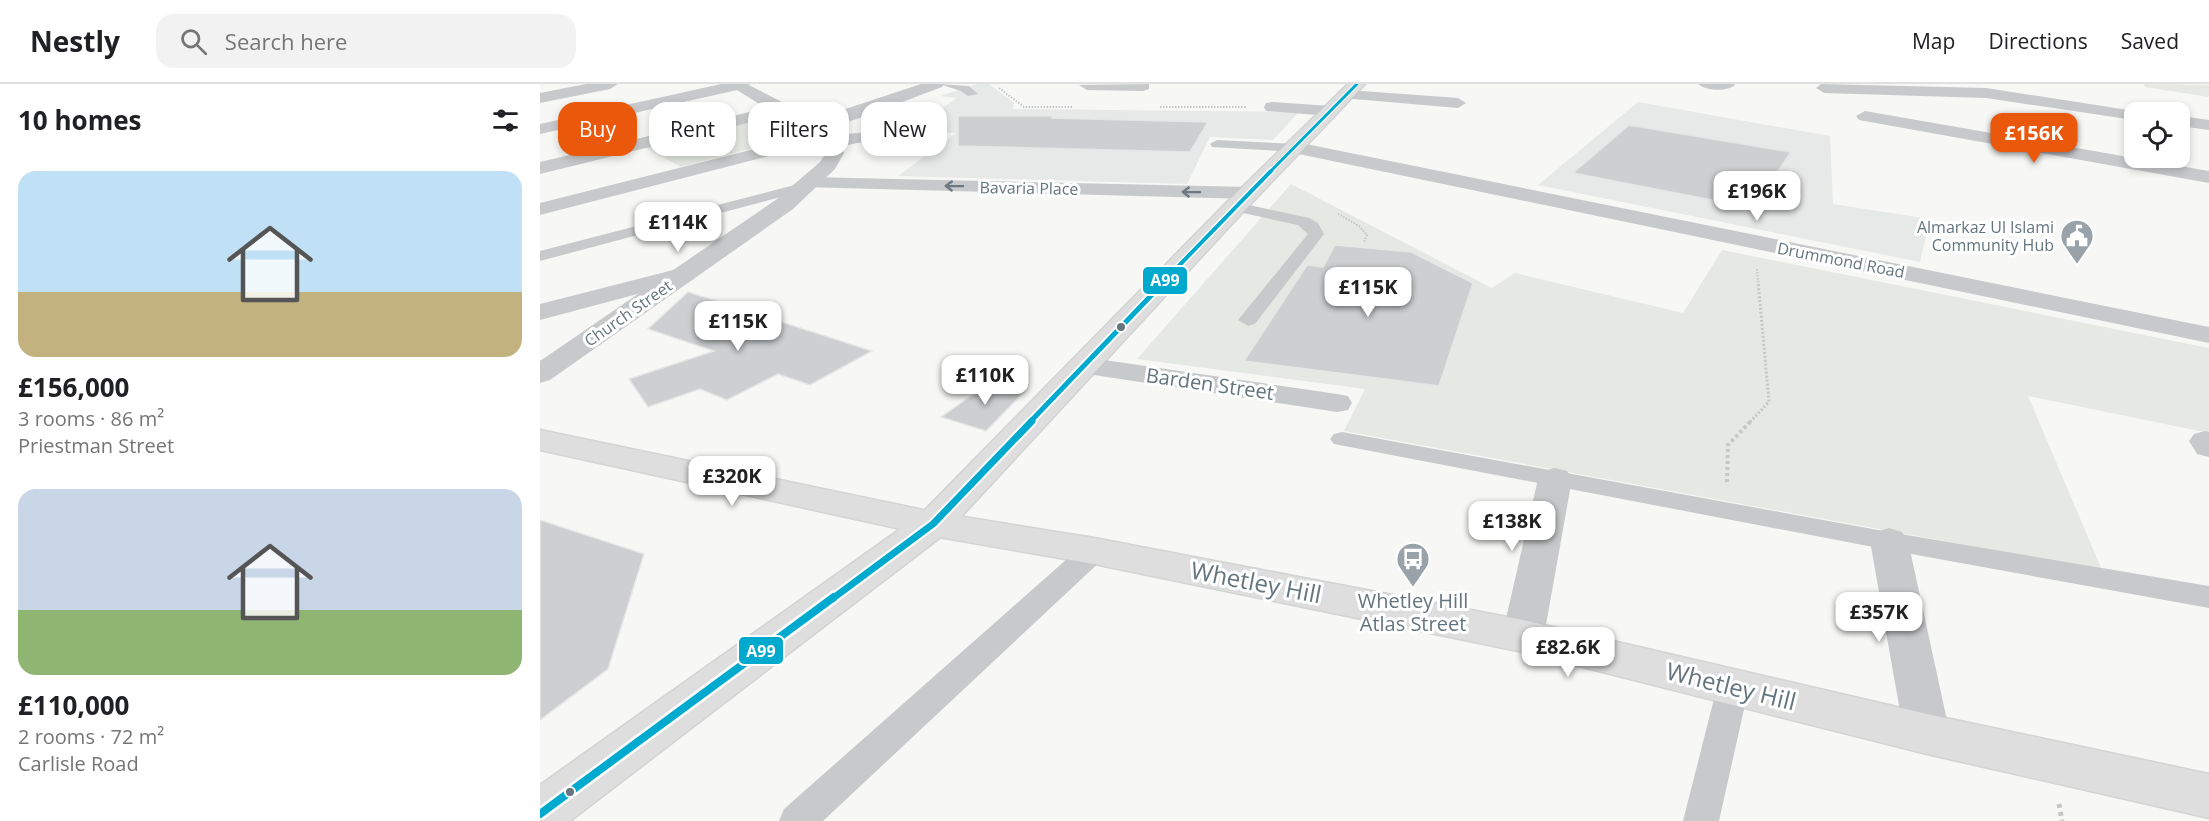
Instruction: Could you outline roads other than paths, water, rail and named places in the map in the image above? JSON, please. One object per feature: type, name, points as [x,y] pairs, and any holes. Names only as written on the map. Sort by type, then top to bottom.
[{"type":"main road","points":[[540,814],[933,524],[1242,200],[1346,96]]},
{"type":"main road","name":"Whetley Hill","points":[[540,440],[933,524],[1094,551],[1523,636],[1927,734],[2209,796]]},
{"type":"street","points":[[540,98],[610,84]]},
{"type":"street","points":[[540,129],[738,84],[770,102]]},
{"type":"street","points":[[849,116],[936,84]]},
{"type":"street","points":[[1706,84],[1729,88]]},
{"type":"street","points":[[1087,85],[1143,86]]},
{"type":"street","points":[[1822,86],[1986,93],[2124,114]]},
{"type":"street","points":[[1272,107],[1346,96],[1458,103]]},
{"type":"street","points":[[1865,116],[2209,177]]},
{"type":"street","points":[[540,168],[748,117]]},
{"type":"street","points":[[2190,122],[2209,124]]},
{"type":"street","name":"Drummond Road","points":[[1296,148],[2209,335]]},
{"type":"street","points":[[540,209],[748,154]]},
{"type":"street","name":"Church Street","points":[[540,374],[685,274],[808,185],[828,165],[833,156]]},
{"type":"street","name":"Bavaria Place","points":[[808,185],[1242,200]]},
{"type":"street","points":[[540,312],[685,274]]},
{"type":"street","name":"Barden Street","points":[[1084,366],[1337,403]]},
{"type":"street","points":[[1523,636],[1555,479]]},
{"type":"street","points":[[1889,541],[1927,734]]},
{"type":"lane","points":[[945,84],[965,88],[972,94]]},
{"type":"lane","points":[[1217,144],[1296,148]]},
{"type":"lane","points":[[540,256],[808,185]]},
{"type":"lane","points":[[1242,200],[1303,221],[1312,226],[1316,234],[1248,320]]},
{"type":"lane","points":[[1342,439],[1889,541],[2209,597]]},
{"type":"lane","points":[[797,821],[1094,551]]},
{"type":"lane","points":[[1701,821],[1733,687]]},
{"type":"place","name":"Almarkaz Ul Islami Community Hub","points":[[2077,265]]},
{"type":"place","name":"Whetley Hill Atlas Street","points":[[1413,588]]}]
